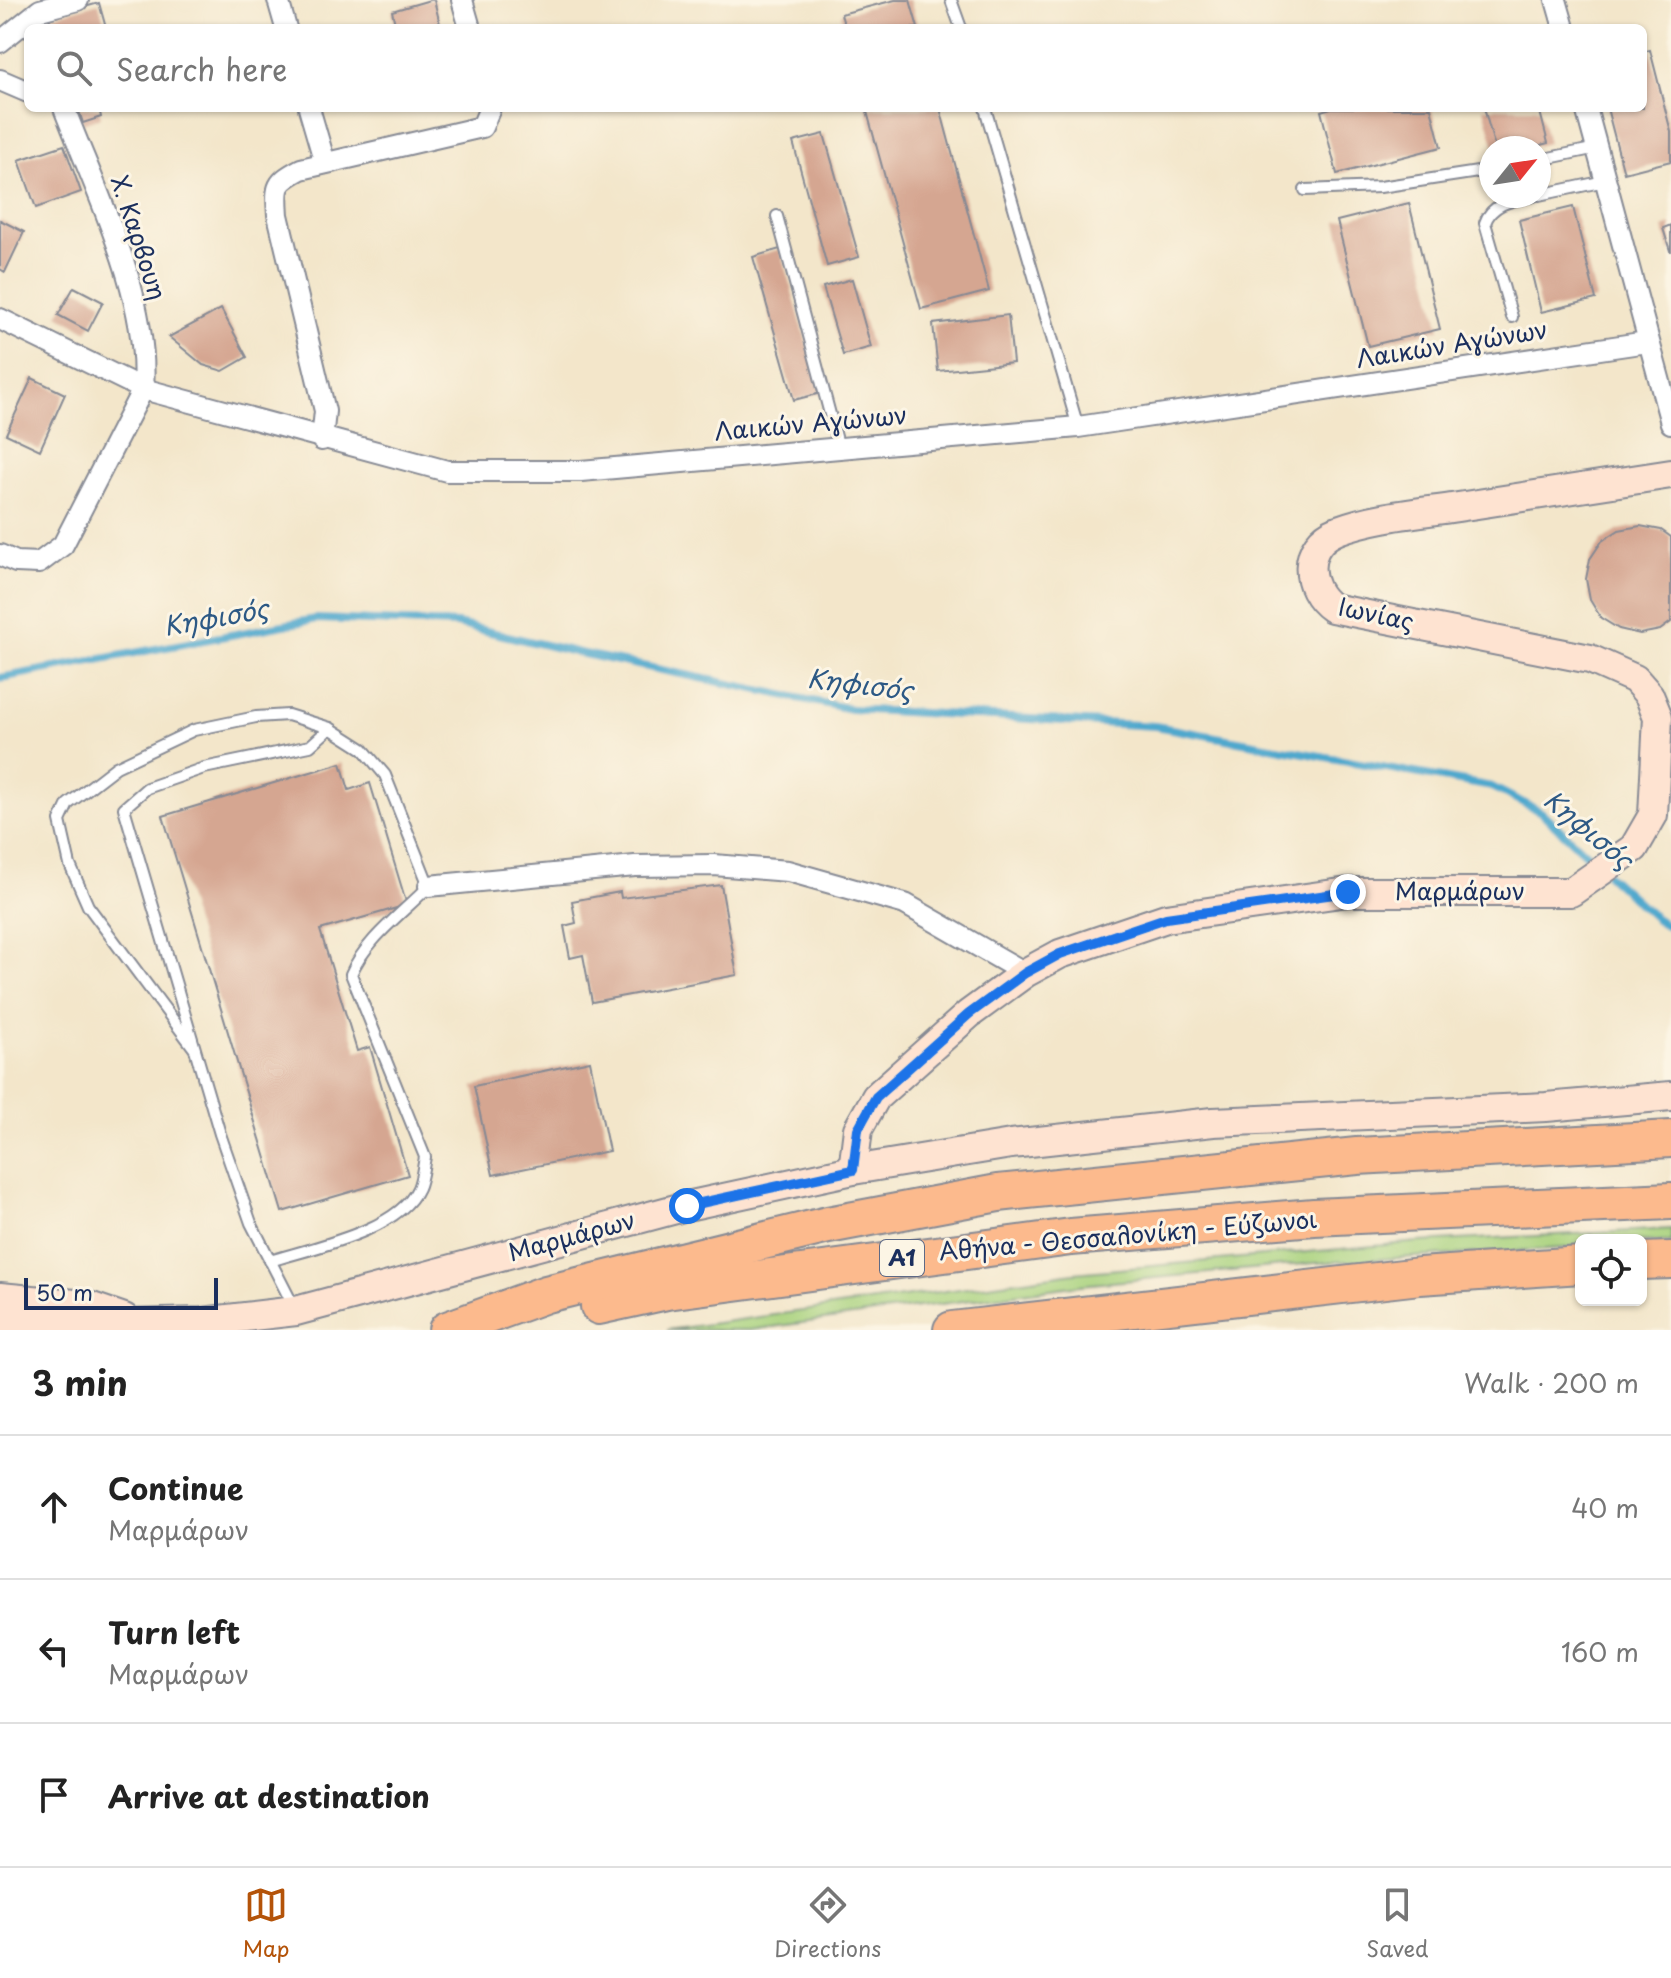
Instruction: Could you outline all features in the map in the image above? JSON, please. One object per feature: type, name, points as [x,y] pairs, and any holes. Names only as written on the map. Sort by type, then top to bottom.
[{"type":"highway","points":[[447,1330],[546,1294],[828,1225],[998,1193],[1357,1156],[1671,1139]]},
{"type":"highway","name":"Αθήνα - Θεσσαλονίκη - Εύζωνοι","points":[[496,1330],[667,1291],[1071,1237],[1314,1217],[1671,1201]]},
{"type":"highway","points":[[1647,1261],[1671,1260]]},
{"type":"highway","points":[[974,1329],[1420,1276],[1575,1265]]},
{"type":"main road","name":"Ιωνίας","points":[[1571,892],[1634,848],[1653,815],[1658,717],[1649,695],[1635,679],[1590,659],[1332,608],[1318,598],[1311,583],[1310,559],[1319,543],[1336,531],[1388,518],[1671,474]]},
{"type":"main road","name":"Μαρμάρων","points":[[0,1321],[22,1326],[202,1322],[296,1311],[687,1206],[853,1170],[858,1129],[876,1097],[958,1022],[1025,973],[1060,954],[1166,918],[1348,892],[1571,892]]},
{"type":"main road","points":[[853,1170],[1011,1144],[1213,1122],[1546,1107],[1671,1096]]},
{"type":"main road","name":"Μαρμάρων","points":[[0,1297],[86,1305],[136,1322]]},
{"type":"street","points":[[40,13],[78,0]]},
{"type":"street","points":[[278,0],[285,24]]},
{"type":"street","points":[[462,0],[469,24]]},
{"type":"street","points":[[1556,0],[1563,24]]},
{"type":"street","points":[[0,42],[24,25]]},
{"type":"street","points":[[0,80],[24,90]]},
{"type":"street","name":"Χ. Καρβουη","points":[[65,112],[108,222],[135,306],[145,366],[143,389]]},
{"type":"street","points":[[310,112],[325,163]]},
{"type":"street","points":[[1587,112],[1671,423]]},
{"type":"street","points":[[322,440],[325,411],[278,215],[276,191],[282,179],[325,163],[486,118]]},
{"type":"street","name":"Λαικών Αγώνων","points":[[0,319],[143,389],[322,440],[447,471],[581,471],[1078,427],[1647,342]]},
{"type":"street","points":[[8,559],[39,563],[63,545],[143,389]]},
{"type":"street","points":[[429,886],[635,866],[714,865],[788,871],[905,904],[1025,973]]},
{"type":"lane","points":[[951,0],[960,24]]},
{"type":"lane","points":[[986,112],[1078,427]]},
{"type":"lane","points":[[1551,158],[1597,148]]},
{"type":"lane","points":[[1305,190],[1380,187],[1479,172]]},
{"type":"lane","points":[[1551,193],[1605,181]]},
{"type":"lane","points":[[1496,208],[1488,213],[1485,223],[1512,317]]},
{"type":"lane","points":[[777,216],[839,448]]},
{"type":"lane","points":[[194,1048],[88,906],[70,865],[60,821],[68,804],[116,767],[194,730],[288,715],[330,728],[363,749],[385,775],[429,886],[388,929],[369,941],[351,974],[425,1157],[419,1188],[390,1218],[348,1237],[270,1261]]},
{"type":"lane","points":[[296,1311],[251,1223],[194,1048],[124,808],[147,788],[204,768],[310,746],[330,728]]},
{"type":"green space","points":[[1671,1229],[1671,1242],[1647,1241],[1647,1234],[1575,1234],[1575,1247],[1315,1263],[1080,1285],[750,1330],[667,1330],[1074,1273],[1419,1242]]},
{"type":"building","points":[[434,0],[440,24],[395,24],[392,11]]},
{"type":"building","points":[[895,0],[910,0],[917,24],[844,24],[841,14]]},
{"type":"building","points":[[99,3],[105,24],[51,24],[49,17]]},
{"type":"building","points":[[1650,50],[1671,132],[1671,161],[1624,173],[1608,112],[1647,112],[1647,51]]},
{"type":"building","points":[[79,112],[100,112],[101,117],[83,123]]},
{"type":"building","points":[[867,112],[941,112],[989,291],[921,309]]},
{"type":"building","points":[[1321,112],[1432,112],[1441,147],[1337,174]]},
{"type":"building","points":[[1485,112],[1540,112],[1546,136],[1492,136]]},
{"type":"building","points":[[824,134],[859,257],[827,266],[793,142]]},
{"type":"building","points":[[64,145],[81,192],[36,208],[19,160]]},
{"type":"building","points":[[1409,203],[1440,329],[1368,346],[1337,221]]},
{"type":"building","points":[[1573,207],[1596,299],[1541,312],[1519,220]]},
{"type":"building","points":[[0,220],[24,232],[5,272],[0,269]]},
{"type":"building","points":[[1671,225],[1671,251],[1670,251],[1663,228]]},
{"type":"building","points":[[780,249],[821,393],[794,400],[753,257]]},
{"type":"building","points":[[852,279],[871,347],[843,355],[823,287]]},
{"type":"building","points":[[74,287],[103,302],[88,331],[58,315]]},
{"type":"building","points":[[221,309],[247,357],[223,371],[203,365],[169,337]]},
{"type":"building","points":[[1008,315],[1013,363],[938,371],[933,324]]},
{"type":"building","points":[[32,378],[65,394],[40,450],[6,434]]},
{"type":"building","points":[[1640,526],[1661,530],[1671,537],[1671,622],[1660,630],[1640,634],[1619,629],[1601,618],[1590,600],[1586,579],[1590,559],[1602,541],[1619,530]]},
{"type":"building","points":[[341,763],[349,790],[370,783],[407,905],[320,930],[357,1051],[370,1047],[408,1175],[282,1212],[163,816]]},
{"type":"building","points":[[721,885],[737,975],[592,1002],[583,955],[570,958],[564,926],[576,923],[572,901],[620,892],[621,898]]},
{"type":"building","points":[[590,1061],[609,1151],[493,1175],[474,1086]]},
{"type":"waterway","name":"Κηφισός","points":[[0,678],[316,619],[457,624],[579,653],[851,709],[1155,726],[1492,787],[1541,812],[1598,865]]},
{"type":"waterway","name":"Κηφισός","points":[[1608,875],[1655,918],[1671,928]]},
{"type":"route","points":[[687,1206],[853,1170],[858,1129],[876,1097],[907,1066],[969,1014],[1025,973],[1060,954],[1166,918],[1348,892]]}]
